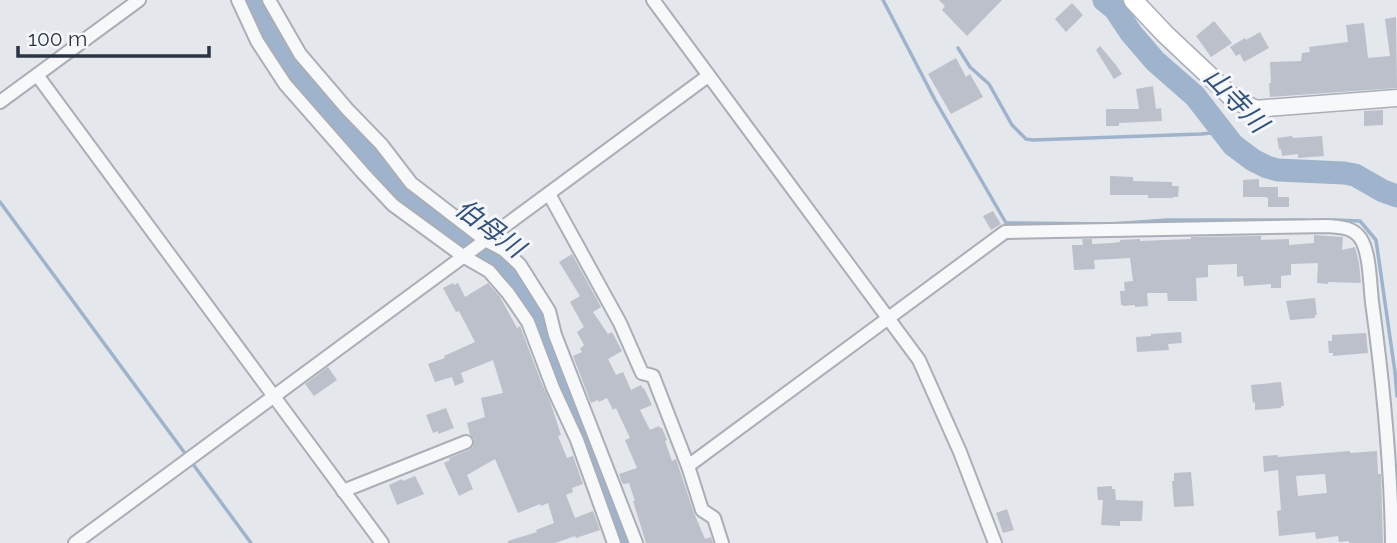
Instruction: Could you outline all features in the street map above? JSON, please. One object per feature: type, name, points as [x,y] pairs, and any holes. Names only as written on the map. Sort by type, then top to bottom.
[{"type":"main road","points":[[1133,0],[1234,99],[1254,109]]},
{"type":"street","points":[[0,102],[139,0]]},
{"type":"street","points":[[237,0],[257,41],[285,84],[363,173],[393,205],[489,271],[508,293],[528,322],[581,451],[614,543]]},
{"type":"street","points":[[269,0],[300,54],[381,144],[411,183],[483,242],[504,250],[520,265],[533,284],[549,311],[555,335],[636,543]]},
{"type":"street","points":[[653,0],[919,360],[960,452],[995,543]]},
{"type":"street","points":[[37,75],[383,543]]},
{"type":"street","points":[[75,543],[708,76]]},
{"type":"street","points":[[1254,109],[1397,98]]},
{"type":"street","points":[[549,194],[620,323],[642,373],[653,376],[702,510],[714,518],[722,543]]},
{"type":"street","points":[[688,466],[1005,232],[1328,226],[1349,228],[1363,243],[1371,295],[1388,442],[1392,543]]},
{"type":"street","points":[[563,409],[581,401]]},
{"type":"street","points":[[343,491],[466,442]]},
{"type":"building","points":[[939,0],[1002,0],[967,36],[942,10],[945,6]]},
{"type":"building","points":[[1072,3],[1083,15],[1066,32],[1055,19]]},
{"type":"building","points":[[1396,17],[1397,88],[1270,97],[1270,62],[1301,61],[1302,53],[1310,52],[1309,47],[1348,42],[1346,25],[1364,23],[1368,58],[1390,56],[1385,19]]},
{"type":"building","points":[[1214,21],[1232,43],[1211,57],[1196,36]]},
{"type":"building","points":[[1260,32],[1269,48],[1244,62],[1240,54],[1236,56],[1230,47]]},
{"type":"building","points":[[1100,46],[1122,74],[1114,79],[1096,50]]},
{"type":"building","points":[[956,58],[966,77],[970,74],[983,97],[951,114],[928,74]]},
{"type":"building","points":[[1153,86],[1156,109],[1161,108],[1162,121],[1106,126],[1106,109],[1139,109],[1136,89]]},
{"type":"building","points":[[1383,110],[1383,125],[1364,126],[1364,111]]},
{"type":"building","points":[[1322,136],[1324,156],[1282,156],[1277,138]]},
{"type":"building","points":[[1110,176],[1133,177],[1133,181],[1172,182],[1172,186],[1179,186],[1178,197],[1110,195]]},
{"type":"building","points":[[1259,179],[1259,187],[1278,187],[1278,197],[1289,197],[1289,207],[1268,207],[1266,197],[1243,197],[1243,180]]},
{"type":"building","points":[[993,211],[1001,224],[991,230],[983,216]]},
{"type":"building","points":[[1314,235],[1343,237],[1342,250],[1355,247],[1361,283],[1317,283],[1318,263],[1291,264],[1291,275],[1281,276],[1281,288],[1271,288],[1271,284],[1244,286],[1243,276],[1237,277],[1237,264],[1208,265],[1208,277],[1196,278],[1197,301],[1168,301],[1167,293],[1147,293],[1148,306],[1135,307],[1121,305],[1120,291],[1125,291],[1124,282],[1133,281],[1130,258],[1094,260],[1095,269],[1074,270],[1072,245],[1083,245],[1082,239],[1092,239],[1092,244],[1140,239],[1261,236],[1261,240],[1289,239],[1289,245],[1314,243]]},
{"type":"building","points":[[572,254],[601,307],[593,312],[608,334],[612,332],[622,351],[608,359],[616,375],[623,372],[631,390],[641,385],[644,388],[652,405],[640,410],[650,430],[659,426],[662,428],[672,461],[676,459],[705,539],[711,537],[713,543],[646,543],[629,483],[622,483],[619,474],[637,468],[625,440],[630,438],[616,408],[613,410],[607,398],[591,403],[573,356],[582,352],[580,349],[584,345],[577,332],[584,327],[570,302],[580,296],[559,262]]},
{"type":"building","points":[[458,283],[465,297],[488,283],[500,297],[517,328],[520,326],[550,401],[561,435],[558,436],[567,458],[573,456],[583,484],[572,488],[573,492],[566,495],[575,518],[593,511],[600,530],[555,543],[508,543],[554,523],[548,503],[518,513],[495,459],[467,475],[473,489],[459,496],[444,463],[473,447],[474,439],[467,423],[485,417],[481,398],[503,393],[493,360],[461,373],[464,382],[455,386],[452,377],[435,382],[428,364],[475,342],[443,288]]},
{"type":"building","points":[[1315,298],[1315,318],[1290,320],[1286,301]]},
{"type":"building","points":[[1181,332],[1182,343],[1168,344],[1169,350],[1137,352],[1136,337]]},
{"type":"building","points":[[1366,333],[1368,353],[1333,356],[1333,353],[1329,353],[1328,341],[1332,341],[1332,335]]},
{"type":"building","points":[[328,367],[337,380],[314,396],[305,384]]},
{"type":"building","points":[[1281,382],[1284,406],[1255,410],[1251,385]]},
{"type":"building","points":[[446,408],[454,428],[438,434],[438,431],[433,433],[426,415]]},
{"type":"building","points":[[1377,451],[1378,474],[1381,474],[1383,543],[1339,542],[1338,536],[1316,539],[1315,532],[1279,536],[1277,511],[1281,510],[1278,470],[1264,472],[1263,456]],"holes":[[[1325,474],[1327,493],[1298,496],[1296,476]]]},
{"type":"building","points":[[1191,472],[1194,506],[1174,507],[1174,473]]},
{"type":"building","points":[[415,476],[424,494],[397,505],[389,485]]},
{"type":"building","points":[[1112,486],[1116,500],[1143,501],[1142,521],[1120,521],[1120,526],[1101,525],[1103,500],[1098,500],[1097,487]]},
{"type":"building","points":[[1007,509],[1014,530],[1003,533],[996,513]]},
{"type":"waterway","name":"伯母川","points":[[253,0],[287,62],[411,205],[509,276],[524,294],[537,316],[625,543]]},
{"type":"waterway","points":[[883,0],[935,100],[1006,223],[1305,220]]},
{"type":"waterway","name":"山寺川","points":[[1104,0],[1115,9],[1155,61],[1195,96],[1233,145],[1253,160],[1278,170],[1355,175],[1397,196]]},
{"type":"waterway","points":[[958,48],[970,67],[989,84],[1012,125],[1026,139],[1221,132]]},
{"type":"waterway","points":[[0,202],[251,543]]},
{"type":"waterway","points":[[1334,220],[1360,221],[1376,240],[1397,396]]}]
